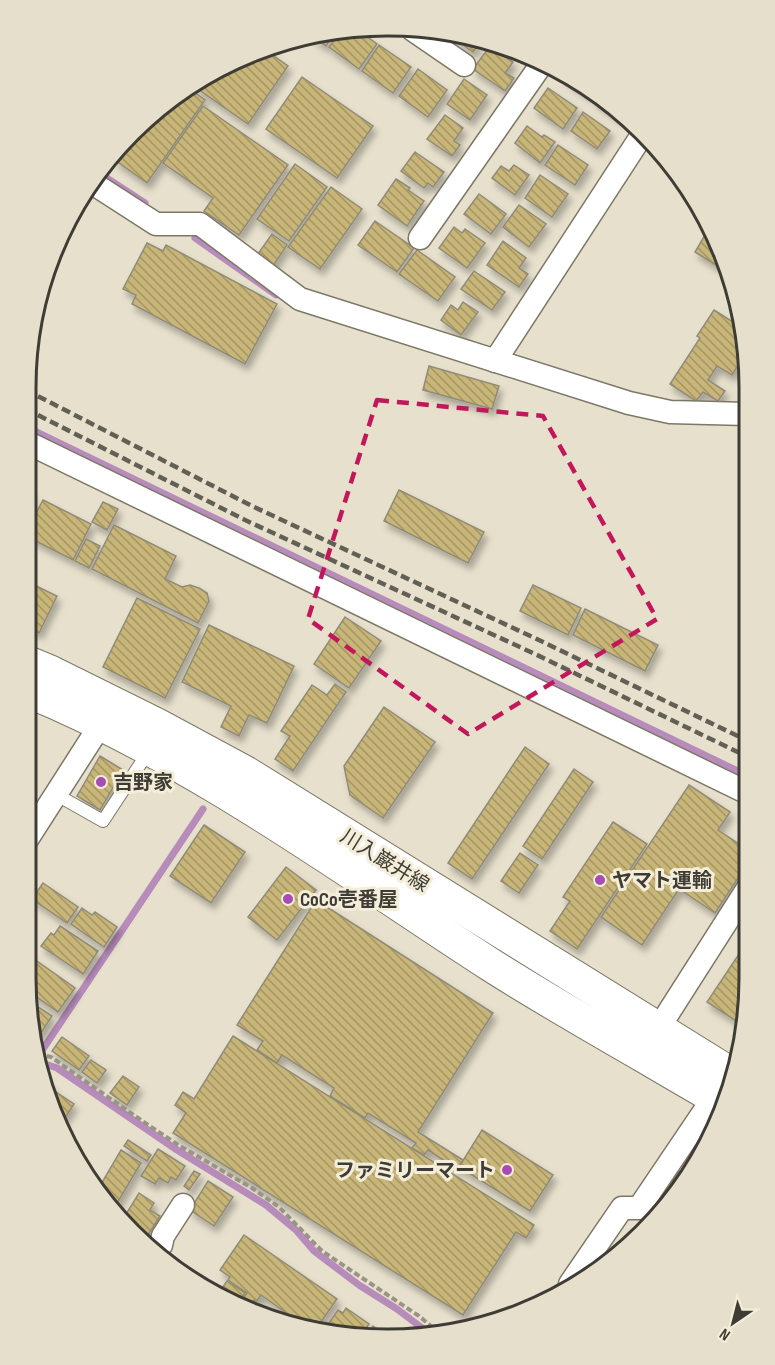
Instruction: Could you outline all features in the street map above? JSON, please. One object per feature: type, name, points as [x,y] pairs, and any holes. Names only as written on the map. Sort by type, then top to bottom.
[{"type":"main road","name":"川入巌井線","points":[[36,667],[120,706],[246,773],[658,1029],[720,1089]]},
{"type":"main road","name":"川入巌井線","points":[[36,695],[148,748],[234,796],[535,993],[720,1090]]},
{"type":"street","points":[[426,38],[464,65]]},
{"type":"street","points":[[420,238],[538,70]]},
{"type":"street","points":[[495,361],[638,141]]},
{"type":"street","points":[[99,186],[156,224],[200,224],[300,299],[629,404],[670,412],[739,414]]},
{"type":"street","points":[[36,447],[739,789]]},
{"type":"street","points":[[36,827],[101,724]]},
{"type":"street","points":[[658,1029],[739,902]]},
{"type":"street","points":[[577,1273],[622,1208],[639,1208],[715,1105]]},
{"type":"street","points":[[161,1246],[163,1236],[183,1205]]},
{"type":"lane","points":[[57,795],[103,822],[141,763],[148,748]]},
{"type":"path","points":[[45,1056],[51,1057],[180,1146],[261,1194],[279,1207],[322,1251],[431,1326]]},
{"type":"highlighted area","points":[[377,400],[543,416],[657,619],[468,734],[308,619]]},
{"type":"building","points":[[365,37],[377,44],[359,69],[329,47],[334,40]]},
{"type":"building","points":[[462,44],[476,48],[473,52]]},
{"type":"building","points":[[379,45],[411,67],[393,93],[362,71]]},
{"type":"building","points":[[486,51],[513,62],[505,73],[514,78],[505,91],[473,69]]},
{"type":"building","points":[[273,56],[288,66],[248,124],[200,90],[232,72]]},
{"type":"building","points":[[418,69],[447,90],[428,117],[399,96]]},
{"type":"building","points":[[302,77],[373,126],[337,178],[266,129]]},
{"type":"building","points":[[464,79],[487,95],[470,120],[447,104]]},
{"type":"building","points":[[548,88],[577,108],[563,129],[534,108]]},
{"type":"building","points":[[195,93],[205,100],[147,183],[118,162],[156,123]]},
{"type":"building","points":[[203,106],[288,165],[239,235],[204,211],[213,198],[163,163]]},
{"type":"building","points":[[583,112],[610,131],[597,149],[571,131]]},
{"type":"building","points":[[445,115],[463,128],[454,141],[460,145],[452,156],[427,139]]},
{"type":"building","points":[[527,126],[542,137],[544,135],[555,142],[540,163],[515,143]]},
{"type":"building","points":[[558,145],[588,165],[575,185],[545,165]]},
{"type":"building","points":[[415,152],[444,172],[433,187],[428,183],[424,188],[401,171]]},
{"type":"building","points":[[295,164],[327,187],[289,241],[257,219]]},
{"type":"building","points":[[514,165],[529,175],[515,195],[492,178],[501,166],[509,171]]},
{"type":"building","points":[[540,175],[568,194],[552,217],[525,198]]},
{"type":"building","points":[[396,179],[424,201],[407,226],[378,205]]},
{"type":"building","points":[[331,187],[362,209],[320,269],[288,247]]},
{"type":"building","points":[[479,194],[506,214],[491,234],[464,214]]},
{"type":"building","points":[[519,205],[546,224],[529,247],[503,227]]},
{"type":"building","points":[[375,221],[414,248],[397,272],[358,245]]},
{"type":"building","points":[[454,227],[462,233],[465,229],[485,243],[467,268],[439,248]]},
{"type":"building","points":[[272,234],[287,245],[271,269],[255,258]]},
{"type":"building","points":[[705,236],[717,265],[695,252]]},
{"type":"building","points":[[503,241],[526,258],[519,268],[528,274],[519,287],[487,265]]},
{"type":"building","points":[[147,243],[163,251],[166,245],[277,304],[245,364],[132,304],[136,295],[123,289]]},
{"type":"building","points":[[417,250],[455,277],[438,301],[399,274]]},
{"type":"building","points":[[474,271],[505,292],[492,310],[461,289]]},
{"type":"building","points":[[463,302],[478,312],[461,335],[441,320],[451,305],[458,310]]},
{"type":"building","points":[[714,310],[732,322],[738,366],[732,375],[717,366],[708,380],[725,391],[718,401],[703,392],[696,401],[670,384],[700,338],[697,336]]},
{"type":"building","points":[[429,366],[499,386],[492,409],[423,390]]},
{"type":"building","points":[[399,490],[484,532],[468,563],[384,521]]},
{"type":"building","points":[[43,500],[91,524],[73,560],[36,541],[36,513]]},
{"type":"building","points":[[103,502],[118,509],[107,530],[92,522]]},
{"type":"building","points":[[114,525],[176,556],[165,579],[182,587],[190,585],[199,588],[207,593],[209,601],[198,623],[92,569]]},
{"type":"building","points":[[86,539],[100,546],[89,568],[75,561]]},
{"type":"building","points":[[533,585],[581,608],[568,635],[520,611]]},
{"type":"building","points":[[36,586],[57,596],[39,633],[36,632]]},
{"type":"building","points":[[137,598],[200,629],[165,698],[103,667]]},
{"type":"building","points":[[585,609],[658,645],[645,671],[573,635]]},
{"type":"building","points":[[345,617],[381,641],[349,688],[314,664]]},
{"type":"building","points":[[209,625],[294,666],[267,723],[249,715],[239,736],[221,727],[231,706],[182,682]]},
{"type":"building","points":[[335,684],[346,692],[293,771],[275,759],[290,736],[281,731],[312,685],[327,695]]},
{"type":"building","points":[[384,707],[435,742],[383,818],[350,795],[344,766]]},
{"type":"building","points":[[525,747],[549,764],[472,879],[448,863]]},
{"type":"building","points":[[100,756],[123,770],[100,810],[77,796]]},
{"type":"building","points":[[574,769],[593,782],[542,859],[523,846]]},
{"type":"building","points":[[689,785],[730,812],[718,830],[739,844],[739,877],[715,913],[679,889],[642,945],[601,917]]},
{"type":"building","points":[[613,822],[647,844],[577,949],[550,931],[570,901],[563,897]]},
{"type":"building","points":[[204,825],[245,852],[211,903],[170,876]]},
{"type":"building","points":[[520,853],[538,865],[519,893],[501,881]]},
{"type":"building","points":[[286,867],[316,890],[277,940],[248,917]]},
{"type":"building","points":[[43,883],[78,907],[67,923],[36,902],[36,893]]},
{"type":"building","points":[[316,900],[493,1013],[418,1132],[463,1160],[457,1169],[428,1150],[424,1155],[412,1148],[416,1143],[368,1113],[365,1118],[330,1096],[334,1088],[282,1055],[277,1063],[257,1050],[263,1041],[237,1025]]},
{"type":"building","points":[[82,908],[92,915],[95,912],[117,927],[104,947],[71,924]]},
{"type":"building","points":[[60,926],[98,951],[83,974],[41,946],[51,933],[54,935]]},
{"type":"building","points":[[739,954],[736,1021],[707,1002]]},
{"type":"building","points":[[36,960],[75,988],[58,1012],[37,997]]},
{"type":"building","points":[[38,1007],[52,1016],[41,1033]]},
{"type":"building","points":[[233,1036],[534,1225],[526,1238],[516,1232],[463,1315],[173,1133],[186,1113],[175,1105],[183,1092],[194,1099]]},
{"type":"building","points":[[62,1037],[89,1056],[79,1070],[52,1051]]},
{"type":"building","points":[[91,1060],[106,1070],[97,1083],[82,1072]]},
{"type":"building","points":[[123,1076],[139,1087],[127,1105],[110,1093]]},
{"type":"building","points":[[56,1092],[74,1104],[65,1117]]},
{"type":"building","points":[[482,1130],[553,1175],[530,1211],[459,1167]]},
{"type":"building","points":[[128,1140],[151,1155],[147,1161],[124,1146]]},
{"type":"building","points":[[699,1141],[690,1157],[688,1142]]},
{"type":"building","points":[[158,1149],[185,1166],[176,1180],[171,1177],[168,1183],[159,1178],[155,1184],[141,1176]]},
{"type":"building","points":[[121,1150],[141,1163],[118,1202],[102,1182]]},
{"type":"building","points":[[194,1171],[200,1174],[189,1190],[184,1186]]},
{"type":"building","points":[[681,1171],[657,1202],[678,1172]]},
{"type":"building","points":[[208,1181],[233,1197],[214,1226],[190,1210]]},
{"type":"building","points":[[139,1193],[154,1203],[150,1210],[160,1216],[148,1235],[127,1213]]},
{"type":"building","points":[[244,1235],[337,1299],[321,1322],[297,1317],[288,1314],[261,1295],[256,1302],[244,1298],[247,1293],[228,1280],[230,1277],[220,1270]]},
{"type":"building","points":[[227,1281],[245,1293],[242,1297],[222,1288]]},
{"type":"building","points":[[346,1308],[369,1324],[366,1328],[328,1324],[338,1310],[343,1313]]},
{"type":"waterway","points":[[106,178],[145,203]]},
{"type":"waterway","points":[[195,238],[276,295]]},
{"type":"waterway","points":[[36,432],[739,772]]},
{"type":"waterway","points":[[44,1048],[203,809]]},
{"type":"waterway","points":[[47,1065],[57,1068],[177,1150],[266,1205],[296,1230],[314,1251],[421,1327]]},
{"type":"railway","points":[[36,395],[252,506],[739,737]]},
{"type":"railway","points":[[36,414],[245,520],[535,654],[739,753]]},
{"type":"place","name":"吉野家","points":[[101,782]]},
{"type":"place","name":"ヤマト運輸","points":[[600,880]]},
{"type":"place","name":"CoCo壱番屋","points":[[288,899]]},
{"type":"place","name":"ファミリーマート","points":[[507,1170]]}]
